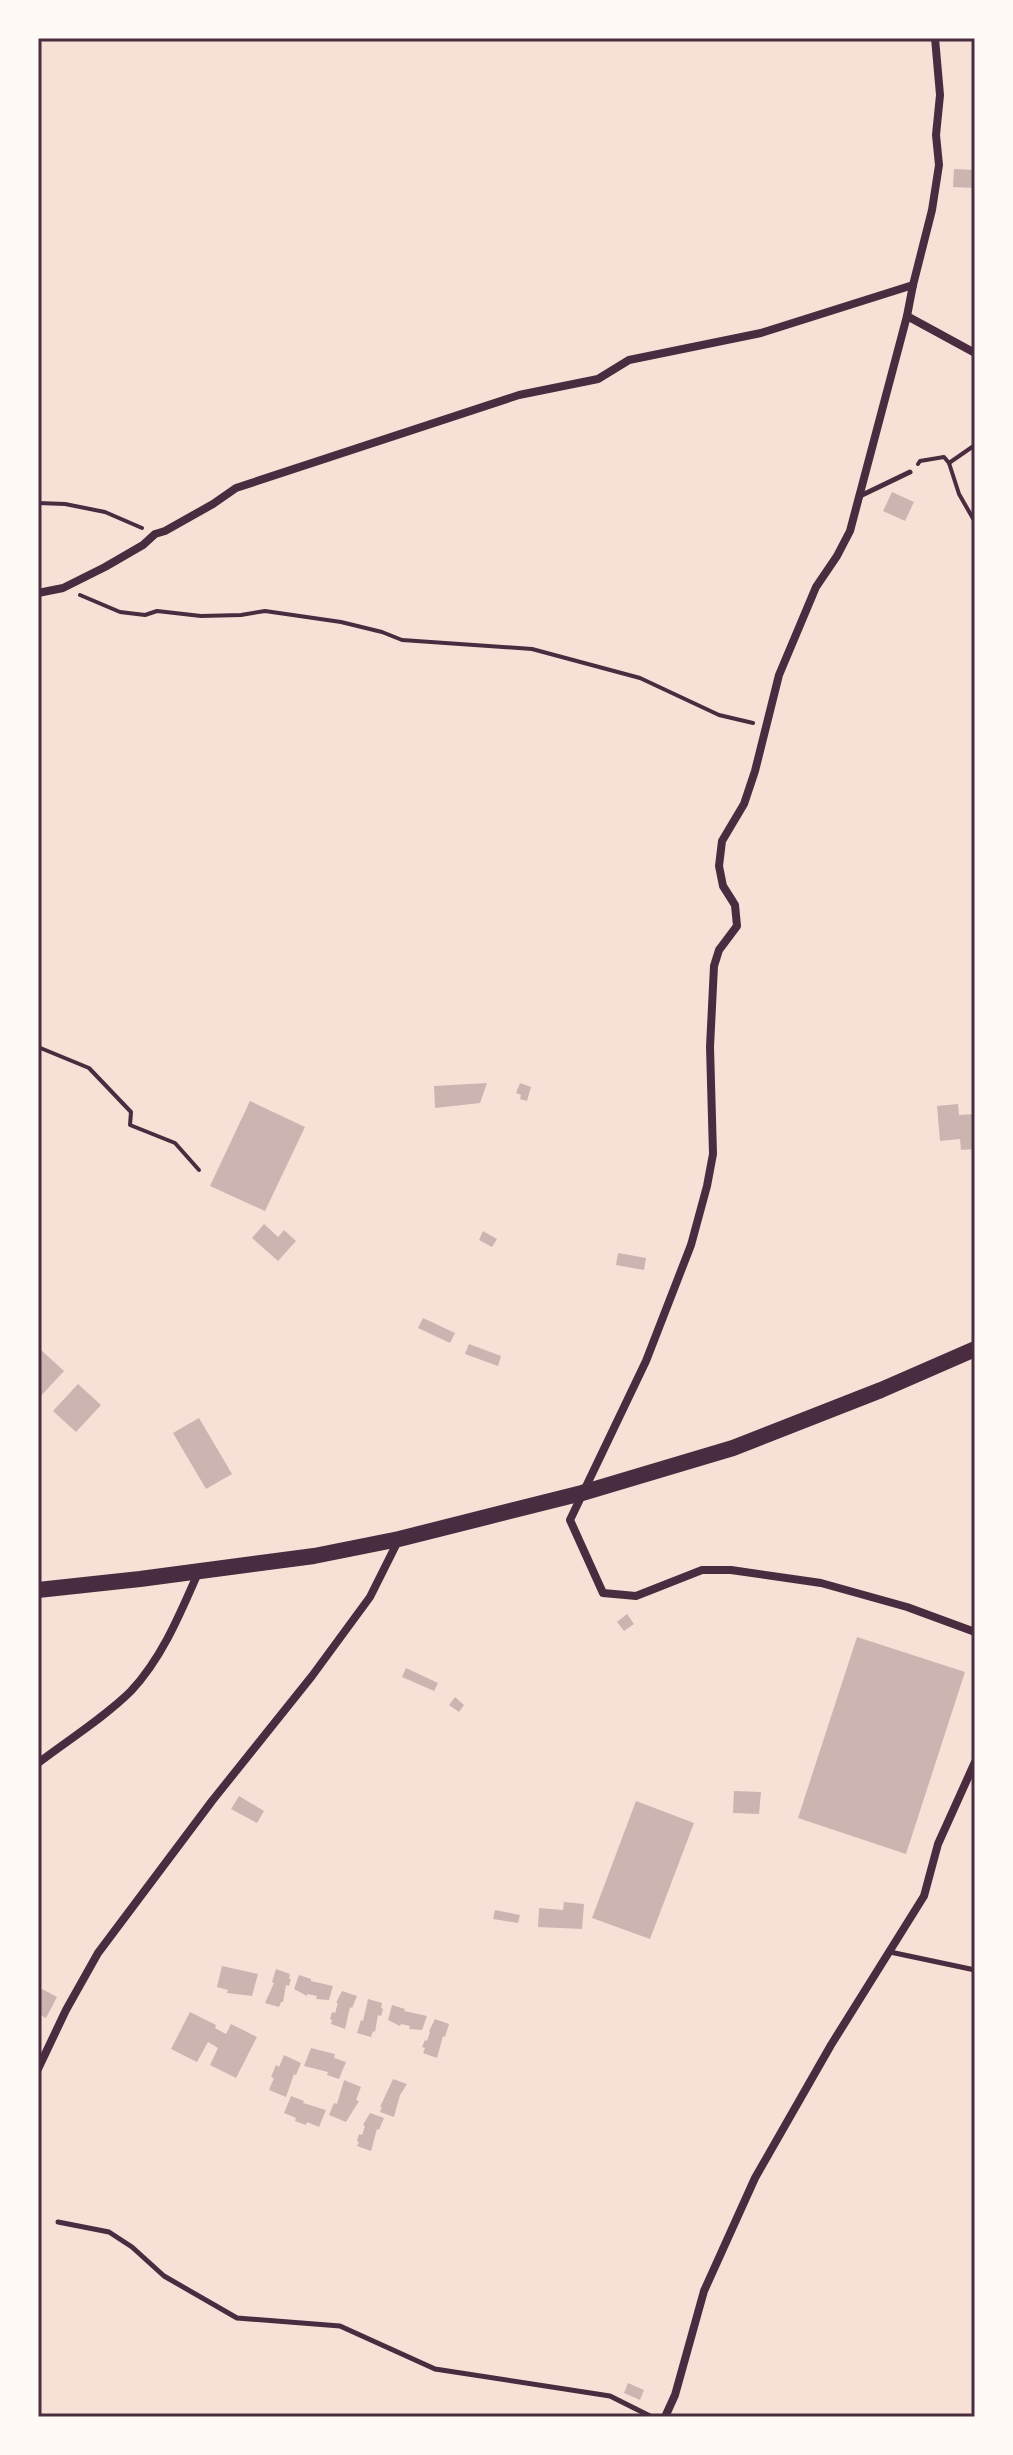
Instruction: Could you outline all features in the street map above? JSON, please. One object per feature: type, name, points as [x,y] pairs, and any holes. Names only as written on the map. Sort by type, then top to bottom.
[{"type":"main road","points":[[38,1590],[314,1556],[399,1539],[582,1493],[733,1448],[975,1349]]},
{"type":"street","points":[[935,38],[940,95],[936,135],[939,165],[932,210],[850,531],[816,587],[779,675],[744,804],[722,841],[719,866],[723,886],[735,905],[737,926],[719,950],[714,966],[710,1047],[713,1154],[707,1186],[674,1296],[633,1391],[570,1520],[603,1593],[636,1596],[702,1570],[731,1570],[821,1583],[907,1607],[975,1632]]},
{"type":"street","points":[[38,593],[63,588],[118,560],[155,534],[236,488],[519,395],[598,379],[629,360],[761,333],[913,285]]},
{"type":"street","points":[[907,316],[975,353]]},
{"type":"street","points":[[38,2069],[98,1953],[370,1597],[399,1539]]},
{"type":"street","points":[[38,1763],[129,1692],[147,1672],[164,1644],[198,1572]]},
{"type":"street","points":[[665,2417],[675,2395],[704,2291],[755,2178],[831,2045],[924,1896],[938,1844],[975,1762]]},
{"type":"lane","points":[[858,497],[910,472]]},
{"type":"lane","points":[[890,1952],[975,1970]]},
{"type":"lane","points":[[58,2222],[109,2232],[132,2247],[164,2276],[237,2318],[340,2326],[435,2369],[610,2396],[652,2417]]},
{"type":"path","points":[[949,463],[975,445]]},
{"type":"path","points":[[910,472],[920,461],[944,457],[975,522]]},
{"type":"path","points":[[38,503],[65,504],[105,512],[155,534]]},
{"type":"path","points":[[63,588],[120,612],[145,615],[157,611],[201,616],[265,611],[341,622],[402,640],[532,649],[640,678],[719,715],[766,726]]},
{"type":"path","points":[[38,1047],[89,1068],[131,1112],[130,1125],[175,1143],[199,1170]]},
{"type":"building","points":[[954,169],[975,170],[975,188],[953,187]]},
{"type":"building","points":[[892,492],[914,502],[905,521],[883,511]]},
{"type":"building","points":[[487,1083],[480,1103],[435,1108],[434,1086]]},
{"type":"building","points":[[520,1083],[531,1087],[527,1101],[520,1099],[521,1095],[516,1093]]},
{"type":"building","points":[[250,1101],[305,1127],[265,1211],[210,1186]]},
{"type":"building","points":[[958,1104],[959,1115],[975,1114],[975,1149],[961,1150],[960,1139],[940,1141],[937,1106]]},
{"type":"building","points":[[264,1224],[278,1237],[284,1230],[296,1241],[278,1261],[252,1238]]},
{"type":"building","points":[[483,1231],[497,1239],[492,1247],[479,1240]]},
{"type":"building","points":[[618,1253],[646,1258],[644,1270],[616,1265]]},
{"type":"building","points":[[423,1318],[455,1333],[450,1343],[418,1328]]},
{"type":"building","points":[[469,1344],[501,1356],[498,1366],[465,1354]]},
{"type":"building","points":[[41,1350],[64,1371],[38,1399],[38,1353]]},
{"type":"building","points":[[78,1384],[101,1405],[76,1432],[53,1411]]},
{"type":"building","points":[[199,1418],[232,1474],[206,1489],[173,1433]]},
{"type":"building","points":[[627,1614],[634,1624],[624,1631],[617,1622]]},
{"type":"building","points":[[857,1637],[965,1672],[906,1854],[798,1818]]},
{"type":"building","points":[[406,1668],[438,1683],[434,1691],[402,1677]]},
{"type":"building","points":[[455,1697],[464,1705],[459,1712],[449,1705]]},
{"type":"building","points":[[734,1791],[761,1792],[759,1814],[733,1813]]},
{"type":"building","points":[[239,1796],[264,1811],[257,1823],[231,1809]]},
{"type":"building","points":[[636,1801],[694,1823],[650,1939],[592,1918]]},
{"type":"building","points":[[564,1902],[584,1904],[582,1929],[538,1927],[539,1908],[563,1910]]},
{"type":"building","points":[[495,1910],[520,1915],[518,1923],[493,1919]]},
{"type":"building","points":[[222,1966],[258,1974],[252,1996],[227,1993],[228,1990],[217,1987]]},
{"type":"building","points":[[276,1969],[290,1974],[291,1979],[279,2007],[265,2003],[274,1983]]},
{"type":"building","points":[[299,1975],[333,1986],[329,2000],[316,1999],[317,1996],[307,1996],[294,1989]]},
{"type":"building","points":[[42,1989],[57,1997],[46,2018],[38,2014],[38,1997]]},
{"type":"building","points":[[342,1991],[357,1996],[350,2007],[345,2029],[331,2024],[330,2019]]},
{"type":"building","points":[[368,1999],[382,2003],[383,2009],[371,2037],[357,2033]]},
{"type":"building","points":[[392,2005],[427,2016],[422,2030],[409,2029],[410,2026],[400,2026],[388,2020]]},
{"type":"building","points":[[190,2012],[216,2025],[215,2028],[226,2034],[231,2024],[257,2037],[236,2078],[210,2065],[218,2048],[208,2042],[197,2062],[171,2049]]},
{"type":"building","points":[[435,2019],[449,2024],[437,2058],[423,2053],[425,2048],[422,2047]]},
{"type":"building","points":[[311,2048],[335,2054],[334,2058],[346,2062],[339,2079],[327,2075],[328,2072],[304,2066]]},
{"type":"building","points":[[284,2055],[301,2063],[286,2097],[269,2090],[276,2065],[279,2067]]},
{"type":"building","points":[[393,2079],[407,2084],[400,2095],[394,2117],[380,2112]]},
{"type":"building","points":[[344,2080],[361,2087],[356,2100],[359,2101],[346,2122],[329,2115],[334,2103],[337,2104]]},
{"type":"building","points":[[291,2096],[326,2110],[319,2127],[295,2121],[296,2118],[284,2113]]},
{"type":"building","points":[[370,2113],[384,2118],[377,2129],[371,2151],[357,2146],[359,2134],[362,2135],[363,2125]]},
{"type":"building","points":[[628,2383],[644,2390],[640,2400],[624,2393]]}]
